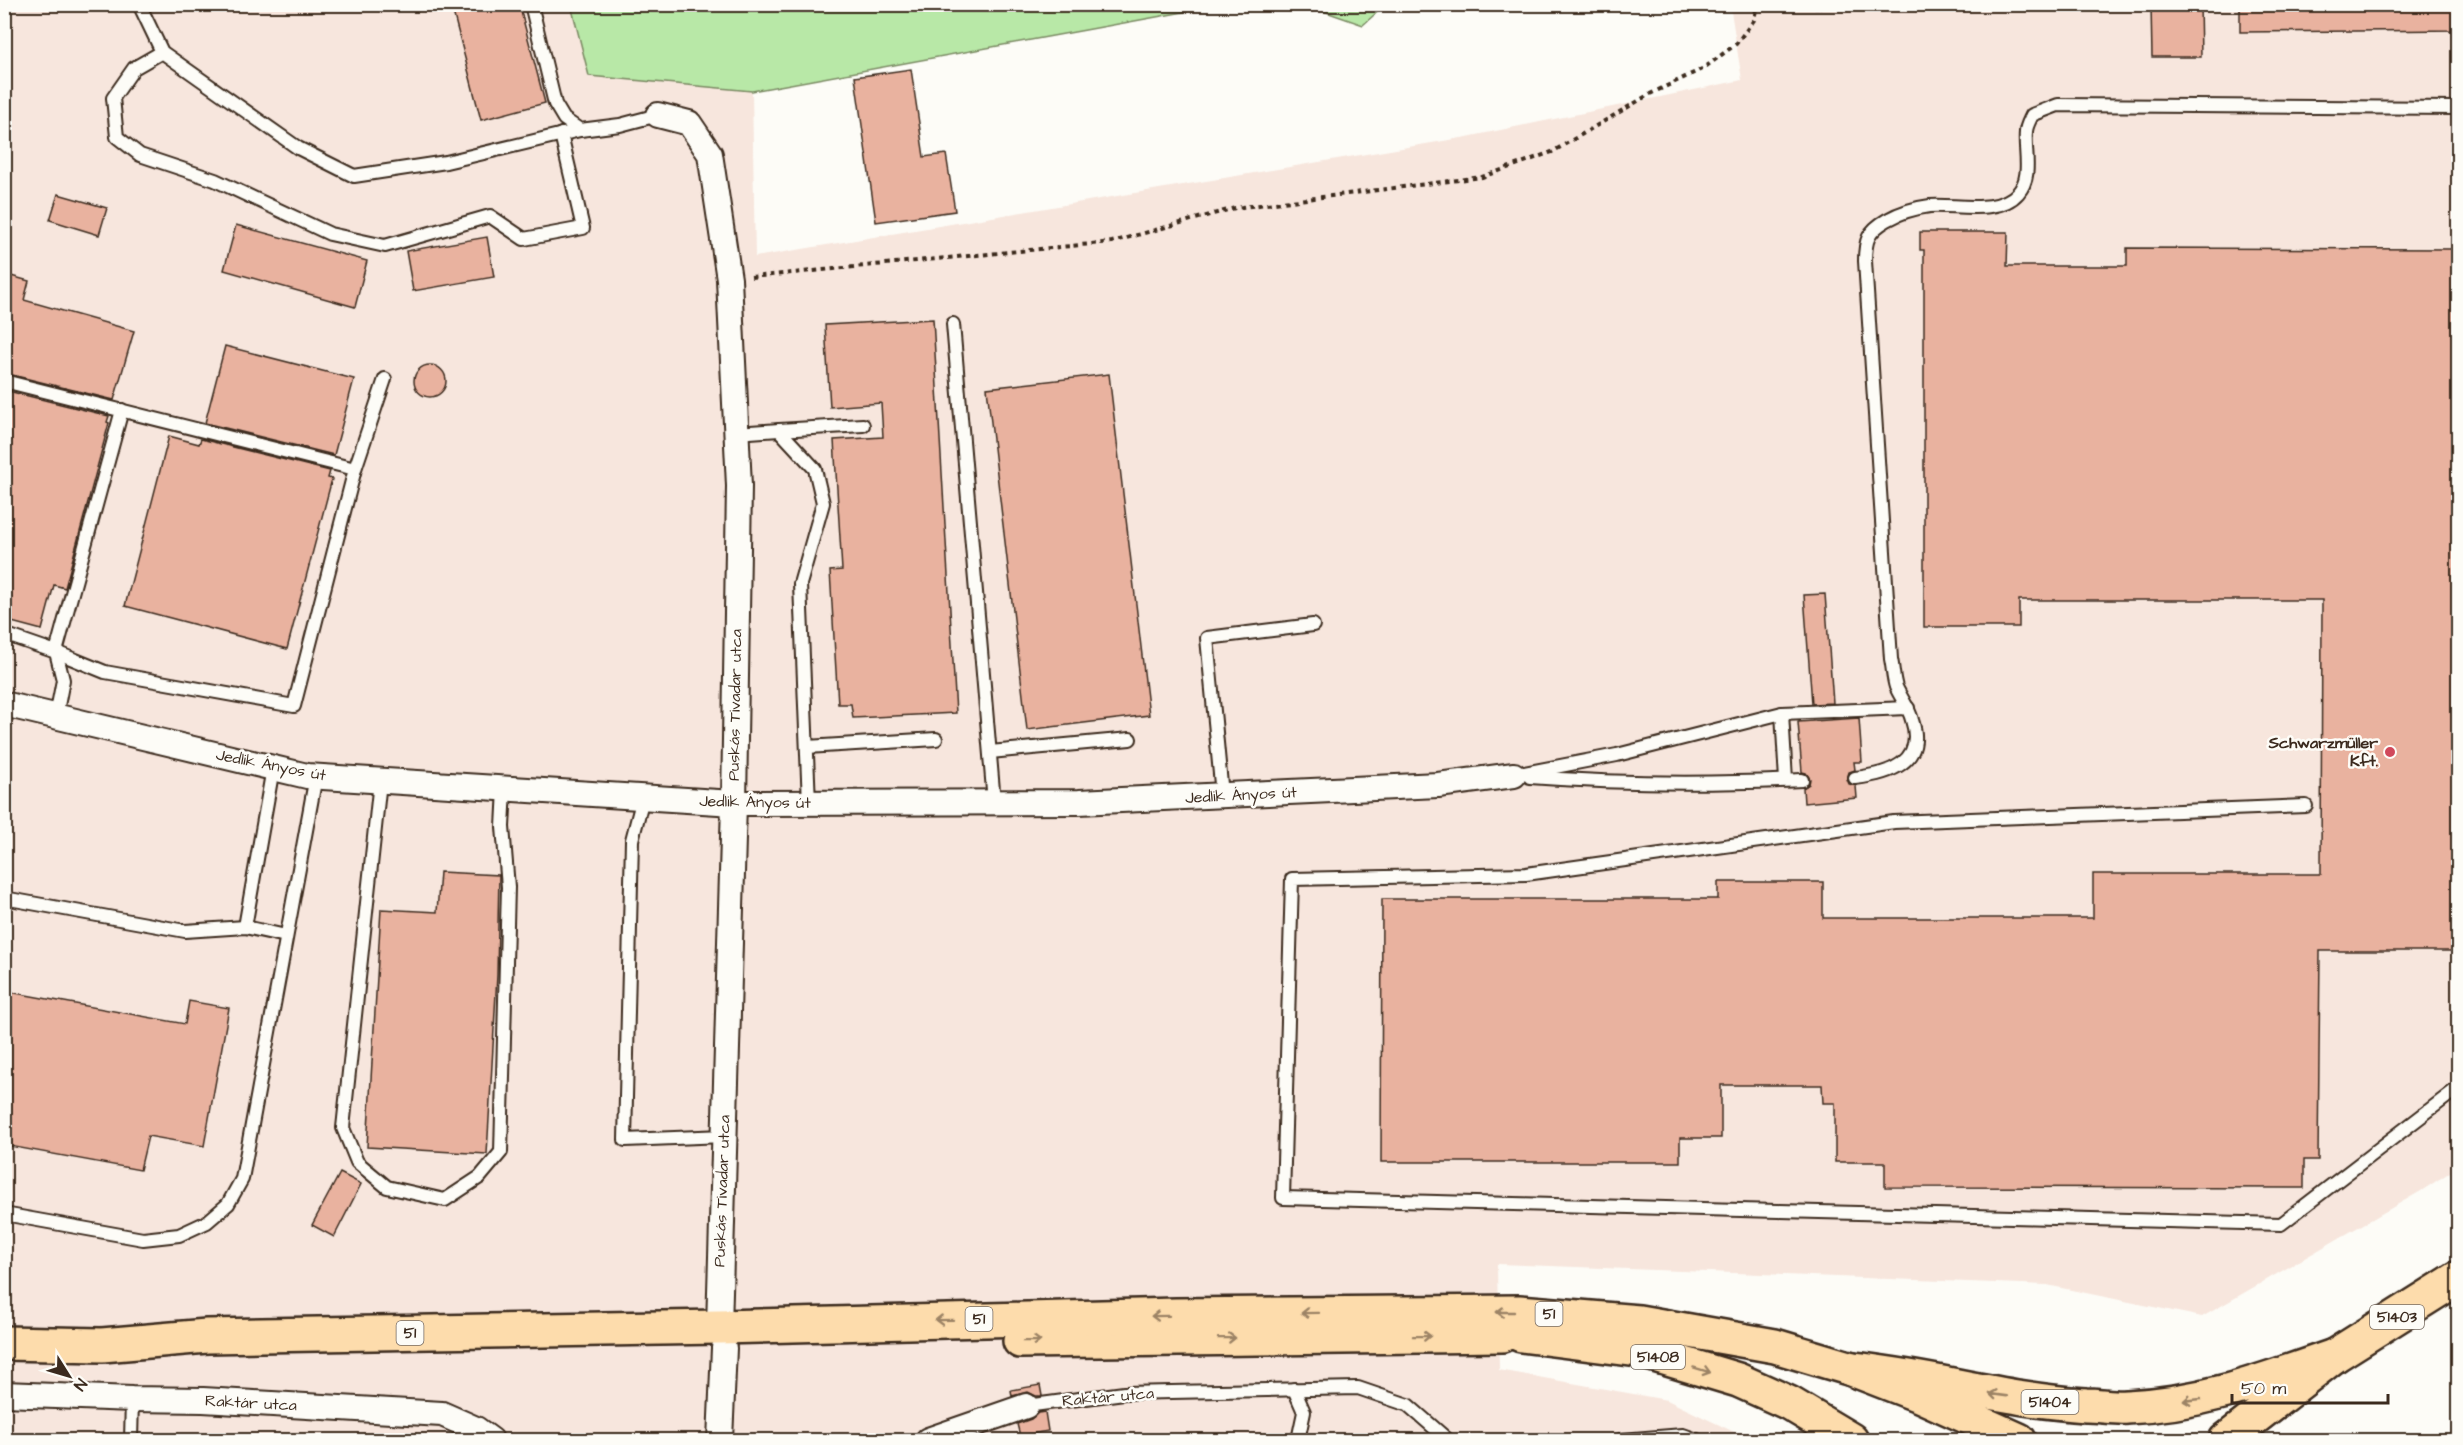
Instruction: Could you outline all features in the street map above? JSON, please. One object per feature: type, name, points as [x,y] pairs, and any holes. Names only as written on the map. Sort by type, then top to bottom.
[{"type":"main road","name":"51403","points":[[2226,1440],[2334,1356],[2458,1278]]},
{"type":"main road","name":"51","points":[[722,1337],[1164,1316],[1519,1312],[1587,1317],[1707,1333],[1775,1346],[1852,1369],[1919,1395],[2019,1440]]},
{"type":"main road","name":"51408","points":[[1521,1335],[1638,1350],[1738,1380],[1789,1403],[1851,1440]]},
{"type":"main road","name":"51","points":[[4,1343],[102,1345],[207,1336],[1629,1336],[1766,1359],[1816,1373],[1914,1409],[1982,1440]]},
{"type":"main road","name":"51404","points":[[1852,1369],[1900,1374],[1987,1393],[2042,1401],[2126,1407],[2202,1399],[2248,1386],[2334,1356]]},
{"type":"street","name":"Puskás Tivadar utca","points":[[658,115],[689,123],[710,154],[729,279],[739,486],[734,803],[724,1136],[720,1440]]},
{"type":"street","name":"Jedlik Ányos út","points":[[4,704],[273,768],[316,776],[734,803],[1079,802],[1438,785],[1514,775]]},
{"type":"street","name":"Raktár utca","points":[[4,1394],[203,1400],[442,1414],[476,1429],[491,1440]]},
{"type":"street","name":"Raktár utca","points":[[928,1440],[1026,1406]]},
{"type":"lane","points":[[139,4],[162,52],[298,148],[354,176],[446,162],[561,134],[620,125],[658,115]]},
{"type":"lane","points":[[531,4],[555,104],[564,119],[580,130]]},
{"type":"lane","points":[[162,52],[134,68],[113,98],[117,137],[140,155],[215,180],[330,234],[385,246],[490,216],[524,239],[583,228],[561,134]]},
{"type":"lane","points":[[1856,778],[1887,773],[1900,767],[1910,754],[1916,738],[1908,708],[1896,687],[1892,659],[1864,261],[1865,242],[1879,225],[1902,211],[1930,206],[1992,205],[2010,201],[2019,192],[2026,178],[2026,129],[2032,115],[2044,108],[2058,105],[2458,108]]},
{"type":"lane","points":[[953,324],[994,802]]},
{"type":"lane","points":[[4,634],[105,672],[294,706],[356,470],[385,379]]},
{"type":"lane","points":[[4,381],[356,470]]},
{"type":"lane","points":[[56,716],[63,680],[56,652],[122,410]]},
{"type":"lane","points":[[736,433],[863,425]]},
{"type":"lane","points":[[779,430],[815,469],[823,503],[800,584],[809,803]]},
{"type":"lane","points":[[1222,795],[1207,638],[1313,625]]},
{"type":"lane","points":[[1514,775],[1617,755],[1782,714],[1908,708]]},
{"type":"lane","points":[[1782,714],[1786,780]]},
{"type":"lane","points":[[807,747],[936,739]]},
{"type":"lane","points":[[990,752],[1130,739]]},
{"type":"lane","points":[[245,927],[273,768]]},
{"type":"lane","points":[[1514,775],[1653,784],[1802,780]]},
{"type":"lane","points":[[4,1214],[143,1239],[179,1235],[207,1222],[228,1204],[242,1179],[316,776]]},
{"type":"lane","points":[[380,781],[344,1128],[357,1162],[387,1186],[445,1200],[480,1177],[501,1152],[508,887],[503,827],[505,789]]},
{"type":"lane","points":[[643,798],[632,840],[625,1140],[724,1136]]},
{"type":"lane","points":[[2306,806],[1894,822],[1526,874],[1292,879],[1283,1198],[2281,1224],[2458,1088]]},
{"type":"lane","points":[[4,898],[185,931],[245,927],[286,936]]},
{"type":"lane","name":"Raktár utca","points":[[1026,1406],[1124,1393],[1358,1388],[1408,1405],[1448,1440]]},
{"type":"lane","points":[[1294,1389],[1304,1412],[1298,1440]]},
{"type":"lane","points":[[131,1440],[132,1399]]},
{"type":"lane","points":[[1621,1440],[1683,1435],[1697,1440]]},
{"type":"path","points":[[729,279],[1112,242],[1235,208],[1482,177],[1552,152],[1650,94],[1704,68],[1737,44],[1754,20],[1757,4]]},
{"type":"shaded area","points":[[5,5],[571,5],[589,76],[752,91],[755,257],[1467,137],[1742,80],[1730,5],[2458,5],[2458,1167],[2421,1191],[2202,1317],[2047,1285],[1497,1264],[1499,1370],[1667,1400],[1751,1440],[5,1440]]},
{"type":"green space","points":[[571,4],[1222,5],[752,91],[589,76]]},
{"type":"green space","points":[[1306,5],[1385,5],[1363,25]]},
{"type":"water","points":[[1791,5],[2130,5],[2129,7],[1797,8]]},
{"type":"building","points":[[451,4],[519,4],[545,103],[481,120]]},
{"type":"building","points":[[2151,4],[2200,4],[2201,57],[2152,57]]},
{"type":"building","points":[[2240,4],[2458,4],[2458,30],[2240,32]]},
{"type":"building","points":[[911,69],[924,157],[946,154],[955,211],[876,222],[855,77]]},
{"type":"building","points":[[58,194],[107,208],[99,235],[50,220]]},
{"type":"building","points":[[236,225],[367,261],[355,307],[224,270]]},
{"type":"building","name":"Schwarzmüller Kft.","points":[[1920,232],[2008,232],[2007,266],[2127,266],[2127,248],[2458,249],[2458,951],[2320,951],[2318,1160],[2304,1160],[2304,1188],[1885,1187],[1885,1162],[1835,1162],[1835,1103],[1823,1103],[1822,1085],[1721,1085],[1721,1138],[1680,1138],[1680,1162],[1381,1162],[1382,899],[1718,899],[1718,882],[1823,882],[1823,918],[2093,918],[2093,874],[2321,874],[2322,600],[2019,600],[2019,627],[1924,627],[1924,250],[1920,250]]},
{"type":"building","points":[[487,237],[494,277],[413,291],[406,251]]},
{"type":"building","points":[[4,274],[29,281],[24,300],[134,331],[114,400],[4,373]]},
{"type":"building","points":[[933,319],[956,713],[853,718],[851,704],[838,704],[830,571],[842,570],[834,440],[883,437],[881,403],[830,407],[825,325]]},
{"type":"building","points":[[225,346],[354,379],[334,455],[205,423]]},
{"type":"building","points":[[430,365],[442,369],[446,381],[442,393],[430,397],[418,393],[414,381],[418,369]]},
{"type":"building","points":[[1109,374],[1149,715],[1027,730],[987,388]]},
{"type":"building","points":[[4,390],[109,416],[65,588],[54,585],[42,630],[4,620]]},
{"type":"building","points":[[169,436],[199,444],[201,439],[330,471],[328,478],[332,479],[287,649],[125,606]]},
{"type":"building","points":[[1825,594],[1833,703],[1812,704],[1804,595]]},
{"type":"building","points":[[1859,718],[1862,762],[1854,762],[1855,770],[1849,772],[1847,779],[1849,784],[1856,786],[1857,798],[1804,803],[1803,788],[1809,784],[1810,779],[1806,773],[1802,772],[1798,722]]},
{"type":"building","points":[[440,872],[499,875],[497,975],[487,1154],[367,1147],[381,909],[437,912]]},
{"type":"building","points":[[4,991],[185,1024],[189,1001],[229,1008],[204,1146],[148,1136],[140,1170],[4,1145]]},
{"type":"building","points":[[340,1173],[361,1184],[334,1237],[312,1225]]},
{"type":"building","points":[[1040,1385],[1042,1396],[1028,1392],[1012,1396],[1011,1390]]},
{"type":"building","points":[[1045,1412],[1048,1431],[1020,1436],[1017,1424],[1031,1419],[1038,1413]]},
{"type":"place","name":"Schwarzmüller Kft.","points":[[2390,752]]}]
